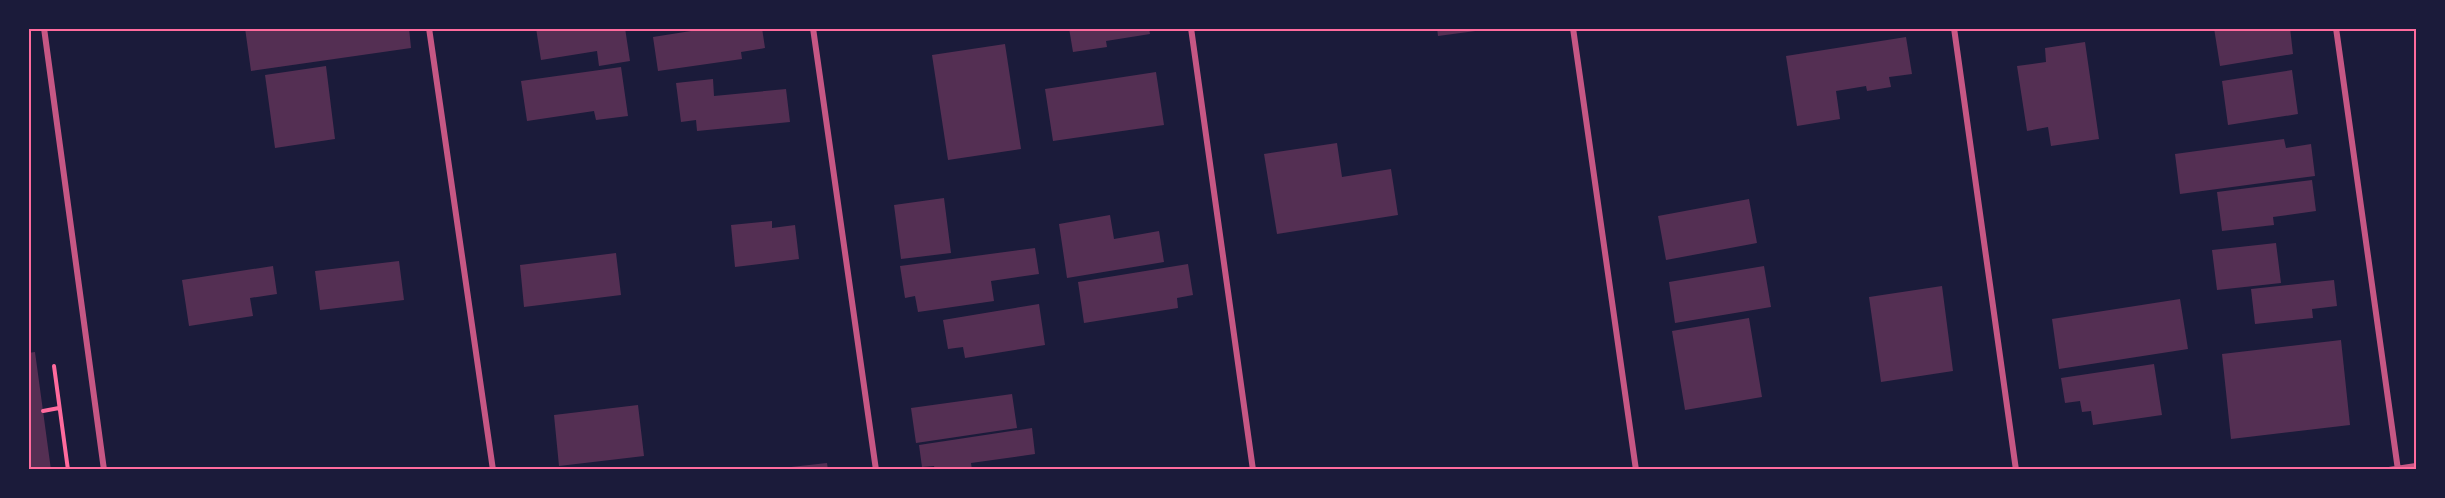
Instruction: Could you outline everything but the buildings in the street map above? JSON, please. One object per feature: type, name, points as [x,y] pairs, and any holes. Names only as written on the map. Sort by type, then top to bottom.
[{"type":"street","points":[[44,28],[104,470]]},
{"type":"street","points":[[429,28],[493,470]]},
{"type":"street","points":[[813,28],[876,470]]},
{"type":"street","points":[[1191,28],[1253,470]]},
{"type":"street","points":[[1574,28],[1636,470]]},
{"type":"street","points":[[1954,28],[2016,470]]},
{"type":"street","points":[[2336,28],[2398,469]]},
{"type":"street","points":[[2389,470],[2416,466]]},
{"type":"path","points":[[54,366],[68,470]]},
{"type":"path","points":[[43,411],[59,408]]}]
